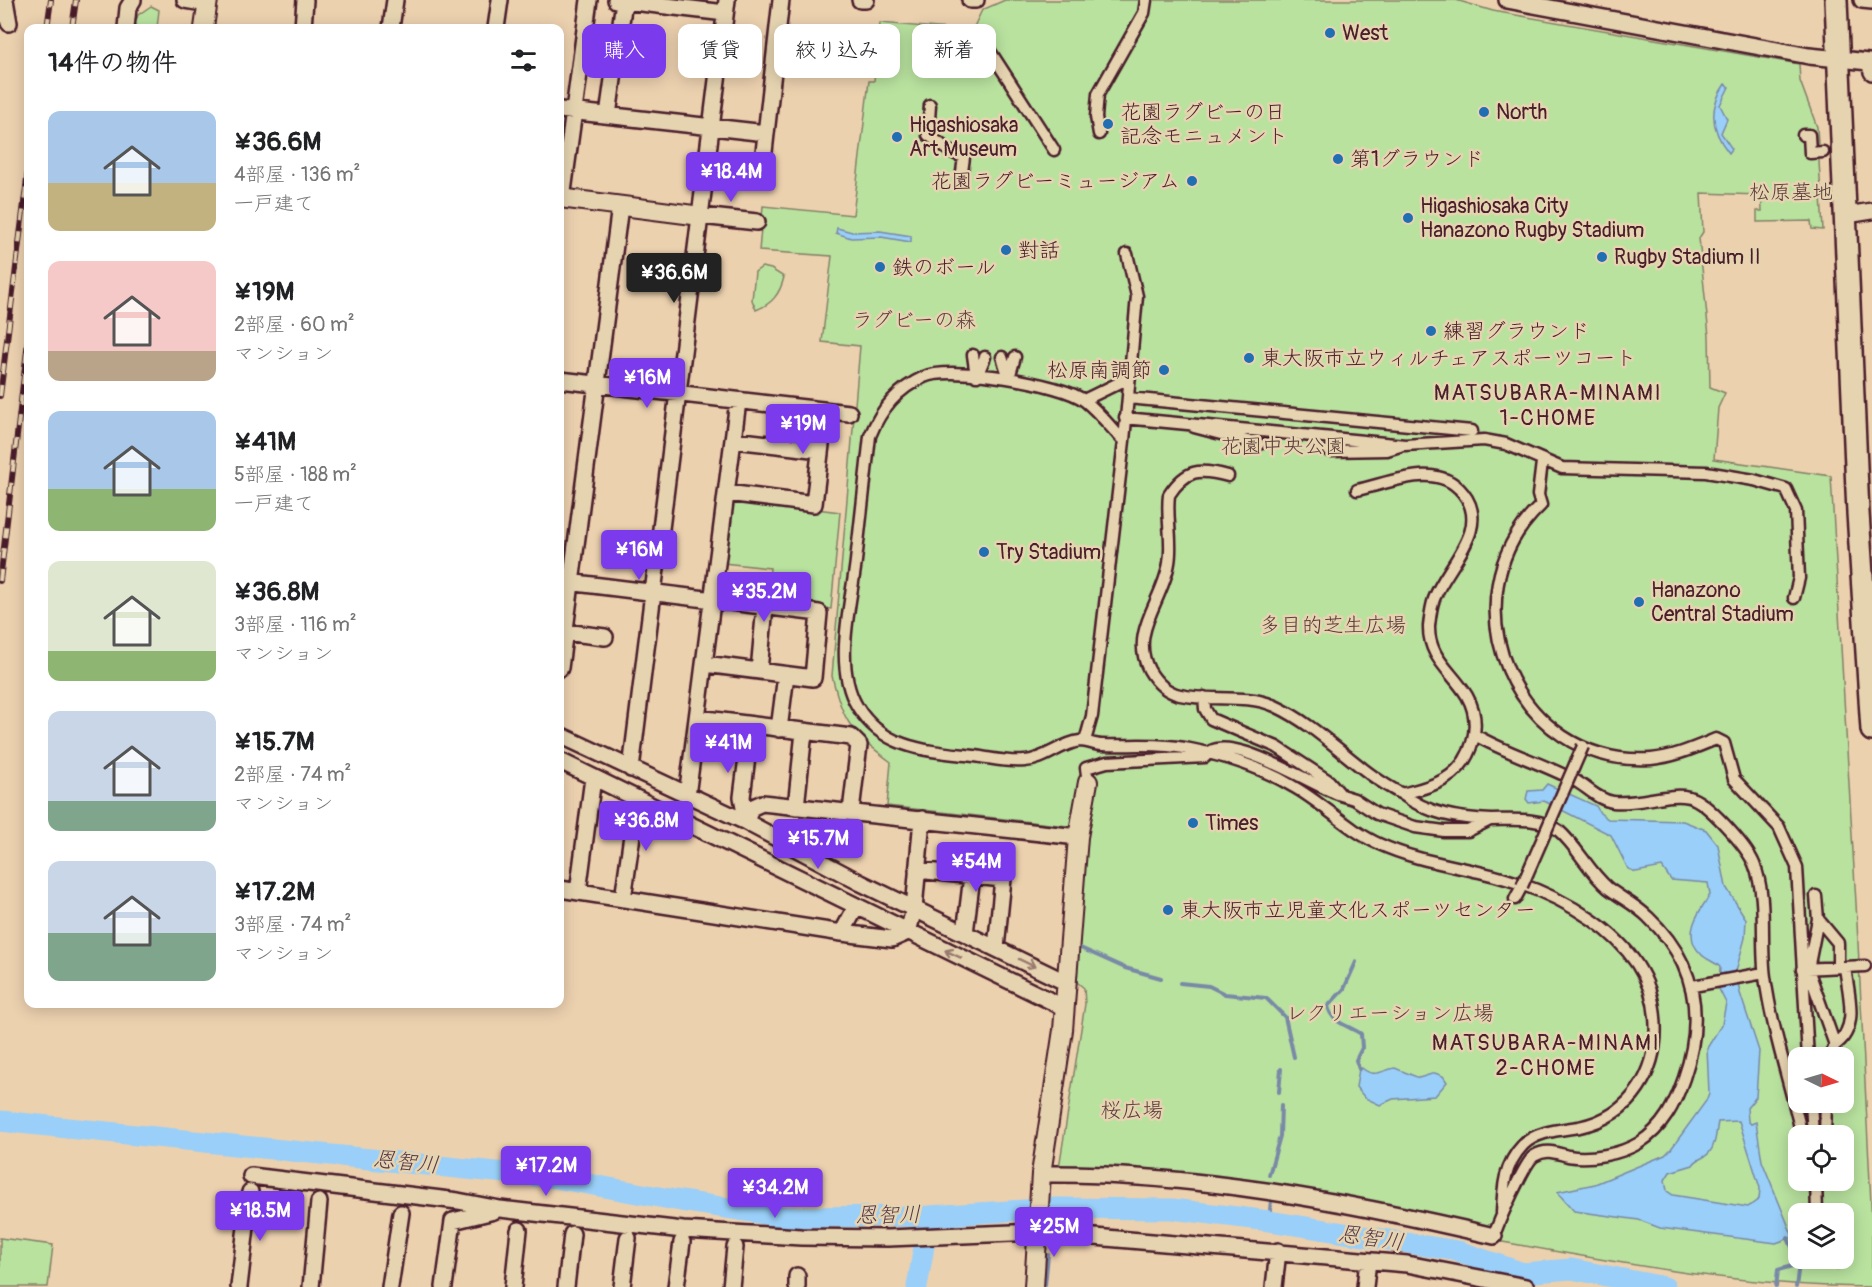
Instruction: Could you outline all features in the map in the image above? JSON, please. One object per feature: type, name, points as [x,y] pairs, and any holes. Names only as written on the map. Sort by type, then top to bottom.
[{"type":"main road","points":[[1836,0],[1846,215],[1865,513],[1872,717]]},
{"type":"street","points":[[5,0],[5,25]]},
{"type":"street","points":[[5,25],[13,0]]},
{"type":"street","points":[[126,24],[128,8],[133,0]]},
{"type":"street","points":[[185,0],[208,2],[205,24]]},
{"type":"street","points":[[303,24],[304,0]]},
{"type":"street","points":[[392,24],[395,0]]},
{"type":"street","points":[[497,24],[500,0]]},
{"type":"street","points":[[564,146],[566,111],[589,0]]},
{"type":"street","points":[[762,170],[781,0]]},
{"type":"street","points":[[860,0],[866,0]]},
{"type":"street","points":[[970,0],[976,0]]},
{"type":"street","points":[[1099,134],[1096,117],[1098,94],[1144,13],[1146,0]]},
{"type":"street","points":[[1507,0],[1838,59],[1869,62],[1872,72]]},
{"type":"street","points":[[1862,0],[1872,1]]},
{"type":"street","points":[[608,115],[620,1],[726,7],[631,769]]},
{"type":"street","points":[[996,60],[1054,150]]},
{"type":"street","points":[[930,105],[928,135],[947,151],[964,157],[962,172]]},
{"type":"street","points":[[566,111],[766,133]]},
{"type":"street","points":[[1803,135],[1809,135],[1810,153],[1823,152]]},
{"type":"street","points":[[564,199],[758,222]]},
{"type":"street","points":[[605,637],[564,632],[565,582],[597,386],[620,206]]},
{"type":"street","points":[[1846,215],[1872,211]]},
{"type":"street","points":[[1085,741],[1092,716],[1124,441],[1137,296],[1126,254]]},
{"type":"street","points":[[973,354],[976,376]]},
{"type":"street","points":[[976,376],[985,357]]},
{"type":"street","points":[[1002,357],[1009,378]]},
{"type":"street","points":[[1009,378],[1015,357]]},
{"type":"street","points":[[1124,441],[1084,400],[1038,383],[1009,378],[946,372],[926,376],[907,386],[890,401],[877,418],[870,436],[846,650],[851,693],[858,708],[880,734],[898,744],[920,750],[1023,762],[1042,758],[1074,742],[1085,741],[1096,745],[1141,743],[1208,753],[1253,767],[1293,786],[1354,831],[1404,855],[1482,872],[1522,886],[1577,911],[1602,927],[1631,954],[1652,995],[1655,1040],[1639,1088],[1625,1106],[1598,1121],[1548,1133],[1525,1143],[1508,1166],[1503,1183],[1502,1213]]},
{"type":"street","points":[[1084,400],[1129,378]]},
{"type":"street","points":[[564,381],[679,396],[849,413]]},
{"type":"street","points":[[1128,398],[1472,430]]},
{"type":"street","points":[[687,796],[738,401]]},
{"type":"street","points":[[727,493],[814,504],[825,411]]},
{"type":"street","points":[[1125,418],[1218,425],[1405,445],[1484,440],[1506,444],[1542,462],[1562,468],[1706,472],[1754,480],[1786,489],[1796,511],[1799,578],[1794,598]]},
{"type":"street","points":[[1188,424],[1259,444]]},
{"type":"street","points":[[734,440],[820,450]]},
{"type":"street","points":[[1329,451],[1387,450],[1405,445]]},
{"type":"street","points":[[1542,462],[1538,495],[1541,504],[1516,534],[1500,570],[1494,615],[1497,641],[1512,681],[1543,720],[1563,736],[1608,755],[1648,759],[1688,751],[1716,739],[1724,743],[1734,779],[1779,827],[1797,867],[1805,969],[1808,1047]]},
{"type":"street","points":[[1041,1178],[1112,1175],[1216,1185],[1361,1208],[1494,1236],[1502,1213],[1512,1199],[1525,1166],[1533,1157],[1558,1151],[1568,1156],[1612,1154],[1637,1144],[1655,1132],[1672,1108],[1691,1057],[1695,1030],[1693,986],[1666,934],[1647,915],[1609,889],[1592,873],[1571,841],[1554,828],[1538,822],[1490,820],[1443,814],[1416,804],[1387,786],[1308,725],[1290,714],[1254,700],[1180,695],[1161,686],[1143,658],[1141,641],[1169,566],[1171,550],[1169,495],[1177,483],[1199,471],[1228,477]]},
{"type":"street","points":[[1357,490],[1425,475],[1442,476],[1454,483],[1470,504],[1472,529],[1434,598],[1429,628],[1432,646],[1439,664],[1468,699],[1475,735],[1465,760],[1455,772],[1430,787],[1402,794]]},
{"type":"street","points":[[565,582],[819,613],[813,678],[705,664]]},
{"type":"street","points":[[759,671],[765,606]]},
{"type":"street","points":[[779,729],[786,675]]},
{"type":"street","points":[[1204,697],[1205,709],[1211,719],[1277,747],[1329,781],[1341,795]]},
{"type":"street","points":[[698,718],[851,737],[860,746],[851,811]]},
{"type":"street","points":[[746,822],[742,796],[751,725]]},
{"type":"street","points":[[796,807],[804,732]]},
{"type":"street","points":[[1475,735],[1574,780],[1610,801],[1641,802],[1674,795],[1691,797],[1704,804],[1748,853],[1754,864],[1760,892],[1768,1004],[1799,1125]]},
{"type":"street","points":[[564,737],[746,822],[914,909],[1065,982]]},
{"type":"street","points":[[1515,899],[1583,746]]},
{"type":"street","points":[[1034,1287],[1041,1178],[1063,1030],[1078,837],[1088,782],[1086,768],[1107,762],[1150,758],[1205,757],[1218,748],[1263,759],[1354,799],[1377,814],[1415,827],[1468,831],[1490,820]]},
{"type":"street","points":[[564,763],[1063,1007]]},
{"type":"street","points":[[578,892],[593,778]]},
{"type":"street","points":[[623,899],[636,800]]},
{"type":"street","points":[[746,822],[751,808],[762,803],[1078,837]]},
{"type":"street","points":[[908,932],[914,909],[922,819]]},
{"type":"street","points":[[917,870],[1003,879],[996,948]]},
{"type":"street","points":[[965,933],[972,876]]},
{"type":"street","points":[[564,890],[842,933],[892,939],[908,932]]},
{"type":"street","points":[[1816,896],[1818,919],[1805,969],[1836,1045],[1845,1038],[1851,1027],[1838,943],[1818,919]]},
{"type":"street","points":[[842,933],[856,907]]},
{"type":"street","points":[[1805,969],[1865,966]]},
{"type":"street","points":[[1693,986],[1764,973]]},
{"type":"street","points":[[251,1176],[458,1201],[500,1209],[737,1233],[801,1237],[918,1237],[1037,1229],[1407,1264],[1526,1287]]},
{"type":"street","points":[[239,1287],[250,1192]]},
{"type":"street","points":[[311,1287],[319,1202]]},
{"type":"street","points":[[444,1287],[453,1221],[500,1209]]},
{"type":"street","points":[[390,1287],[401,1213]]},
{"type":"street","points":[[513,1287],[519,1230]]},
{"type":"street","points":[[566,1287],[573,1234]]},
{"type":"street","points":[[622,1287],[628,1238]]},
{"type":"street","points":[[676,1287],[682,1242]]},
{"type":"street","points":[[731,1287],[735,1247]]},
{"type":"street","points":[[1274,1287],[1278,1251]]},
{"type":"street","points":[[1365,1287],[1368,1261]]},
{"type":"green space","name":"花園中央公園","points":[[1005,0],[1456,0],[1493,11],[1799,64],[1800,81],[1817,127],[1823,230],[1812,229],[1811,221],[1757,222],[1757,211],[1762,211],[1761,189],[1760,195],[1701,193],[1703,232],[1699,238],[1709,336],[1710,387],[1725,393],[1718,408],[1714,459],[1831,476],[1856,903],[1872,1223],[1872,1287],[1769,1282],[1667,1270],[1464,1235],[1465,1225],[1059,1168],[1085,1004],[1084,988],[1071,977],[1085,828],[887,806],[891,762],[867,743],[851,726],[845,716],[832,676],[860,346],[822,342],[832,256],[759,251],[763,206],[853,215],[869,81],[874,81],[874,78],[900,78],[900,25],[912,26],[912,78],[996,78],[996,24],[975,24],[982,10]]},
{"type":"green space","points":[[151,6],[159,10],[157,24],[135,24],[138,15]]},
{"type":"green space","points":[[762,267],[771,269],[784,277],[774,298],[767,305],[756,310],[752,300],[755,272]]},
{"type":"green space","points":[[735,499],[840,512],[831,609],[767,602],[770,568],[723,563],[729,503]]},
{"type":"green space","points":[[0,1238],[53,1245],[48,1287],[0,1287]]},
{"type":"water","points":[[1725,84],[1729,87],[1720,105],[1727,119],[1721,133],[1732,149],[1729,153],[1718,136],[1714,119],[1716,102]]},
{"type":"water","points":[[837,228],[852,232],[880,231],[911,236],[911,242],[881,237],[851,238],[836,233]]},
{"type":"water","points":[[1547,784],[1596,806],[1600,813],[1608,819],[1683,821],[1706,830],[1718,845],[1726,887],[1746,919],[1745,938],[1736,971],[1740,993],[1759,1051],[1756,1097],[1747,1108],[1748,1121],[1751,1124],[1756,1122],[1762,1161],[1788,1225],[1788,1239],[1776,1243],[1660,1228],[1639,1220],[1574,1211],[1557,1192],[1595,1184],[1665,1155],[1671,1149],[1706,1101],[1709,1093],[1707,1048],[1722,1024],[1726,1003],[1719,989],[1720,967],[1701,954],[1692,939],[1694,923],[1710,895],[1708,883],[1671,880],[1662,867],[1636,872],[1628,869],[1611,835],[1544,801],[1529,803],[1526,799],[1528,791],[1542,790]],"holes":[[[1739,1121],[1760,1188],[1759,1199],[1748,1207],[1673,1195],[1667,1191],[1665,1180],[1670,1172],[1693,1165],[1709,1153],[1718,1122]]]},
{"type":"water","points":[[1362,1068],[1371,1073],[1378,1073],[1395,1068],[1419,1078],[1435,1073],[1443,1076],[1447,1082],[1435,1096],[1393,1099],[1380,1105],[1365,1098],[1356,1087],[1359,1069]]},
{"type":"waterway","points":[[1076,946],[1125,968],[1161,978]]},
{"type":"waterway","points":[[1356,962],[1344,989],[1328,1006],[1336,1020],[1361,1034],[1362,1048],[1356,1060],[1359,1069]]},
{"type":"waterway","points":[[1180,983],[1209,986],[1225,994],[1266,998],[1285,1017],[1294,1057]]},
{"type":"waterway","points":[[1279,1092],[1281,1069]]},
{"type":"waterway","points":[[1269,1175],[1280,1136],[1281,1105]]},
{"type":"waterway","name":"恩智川","points":[[0,1121],[555,1178],[785,1217],[929,1216],[1056,1208],[1172,1209],[1269,1221],[1458,1251],[1523,1273],[1571,1269],[1665,1287]]},
{"type":"waterway","points":[[1269,1221],[1271,1200]]},
{"type":"waterway","points":[[1050,1224],[1056,1208]]},
{"type":"waterway","points":[[917,1287],[929,1217]]},
{"type":"waterway","points":[[1045,1285],[1048,1255]]},
{"type":"waterway","points":[[1776,1287],[1778,1270],[1788,1267]]},
{"type":"waterway","points":[[1796,1287],[1798,1269]]},
{"type":"railway","points":[[48,24],[51,0]]},
{"type":"railway","points":[[73,24],[76,0]]},
{"type":"railway","points":[[0,396],[24,203]]},
{"type":"railway","points":[[0,581],[24,375]]},
{"type":"place","name":"West","points":[[1330,33]]},
{"type":"place","name":"North","points":[[1484,112]]},
{"type":"place","name":"花園ラグビーの日 記念モニュメント","points":[[1108,124]]},
{"type":"place","name":"Higashiosaka Art Museum","points":[[897,137]]},
{"type":"place","name":"第1グラウンド","points":[[1338,159]]},
{"type":"place","name":"花園ラグビーミュージアム","points":[[1192,181]]},
{"type":"place","name":"Higashiosaka City Hanazono Rugby Stadium","points":[[1408,218]]},
{"type":"place","name":"對話","points":[[1006,250]]},
{"type":"place","name":"Rugby Stadium II","points":[[1602,257]]},
{"type":"place","name":"鉄のボール","points":[[880,267]]},
{"type":"place","name":"練習グラウンド","points":[[1431,331]]},
{"type":"place","name":"東大阪市立ウィルチェアスポーツコート","points":[[1249,358]]},
{"type":"place","name":"松原南調節","points":[[1164,370]]},
{"type":"place","name":"Try Stadium","points":[[984,552]]},
{"type":"place","name":"Hanazono Central Stadium","points":[[1639,602]]},
{"type":"place","name":"Times","points":[[1193,823]]},
{"type":"place","name":"東大阪市立児童文化スポーツセンター","points":[[1168,910]]},
{"type":"district","name":"MATSUBARA-MINAMI 1-CHOME","points":[[1548,406]]},
{"type":"district","name":"MATSUBARA-MINAMI 2-CHOME","points":[[1546,1056]]},
{"type":"park label","name":"松原墓地","points":[[1791,192]]},
{"type":"park label","name":"ラグビーの森","points":[[914,320]]},
{"type":"park label","name":"多目的芝生広場","points":[[1333,625]]},
{"type":"park label","name":"レクリエーション広場","points":[[1390,1013]]},
{"type":"park label","name":"桜広場","points":[[1132,1110]]}]
